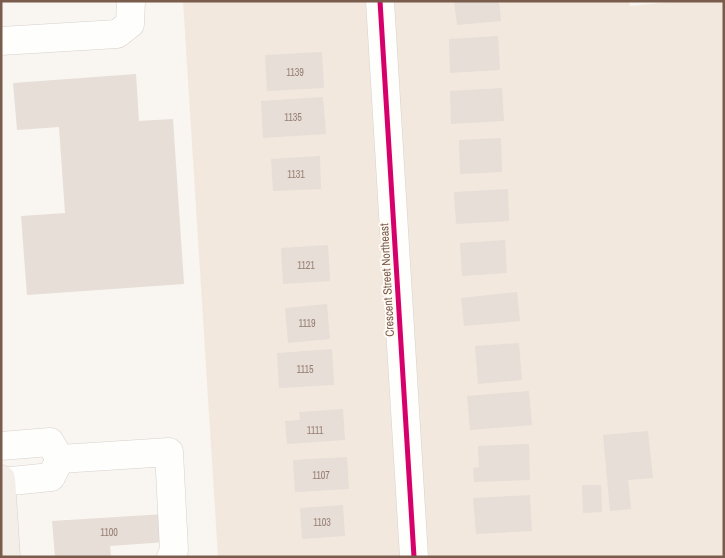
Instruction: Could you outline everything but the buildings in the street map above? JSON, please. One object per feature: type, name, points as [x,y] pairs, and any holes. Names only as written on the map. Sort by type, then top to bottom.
[{"type":"main road","points":[[2,488],[6,557]]},
{"type":"street","points":[[1,41],[117,34],[130,24],[131,1]]},
{"type":"street","name":"Crescent Street Northeast","points":[[380,1],[414,557]]},
{"type":"street","points":[[1,446],[50,442],[60,459]]},
{"type":"street","points":[[60,459],[169,452],[174,550],[171,557]]},
{"type":"street","points":[[2,488],[52,477],[60,459]]},
{"type":"shaded area","points":[[183,1],[629,1],[630,6],[679,1],[724,1],[724,557],[218,557]]},
{"type":"cycle path","points":[[380,1],[414,557]]}]
